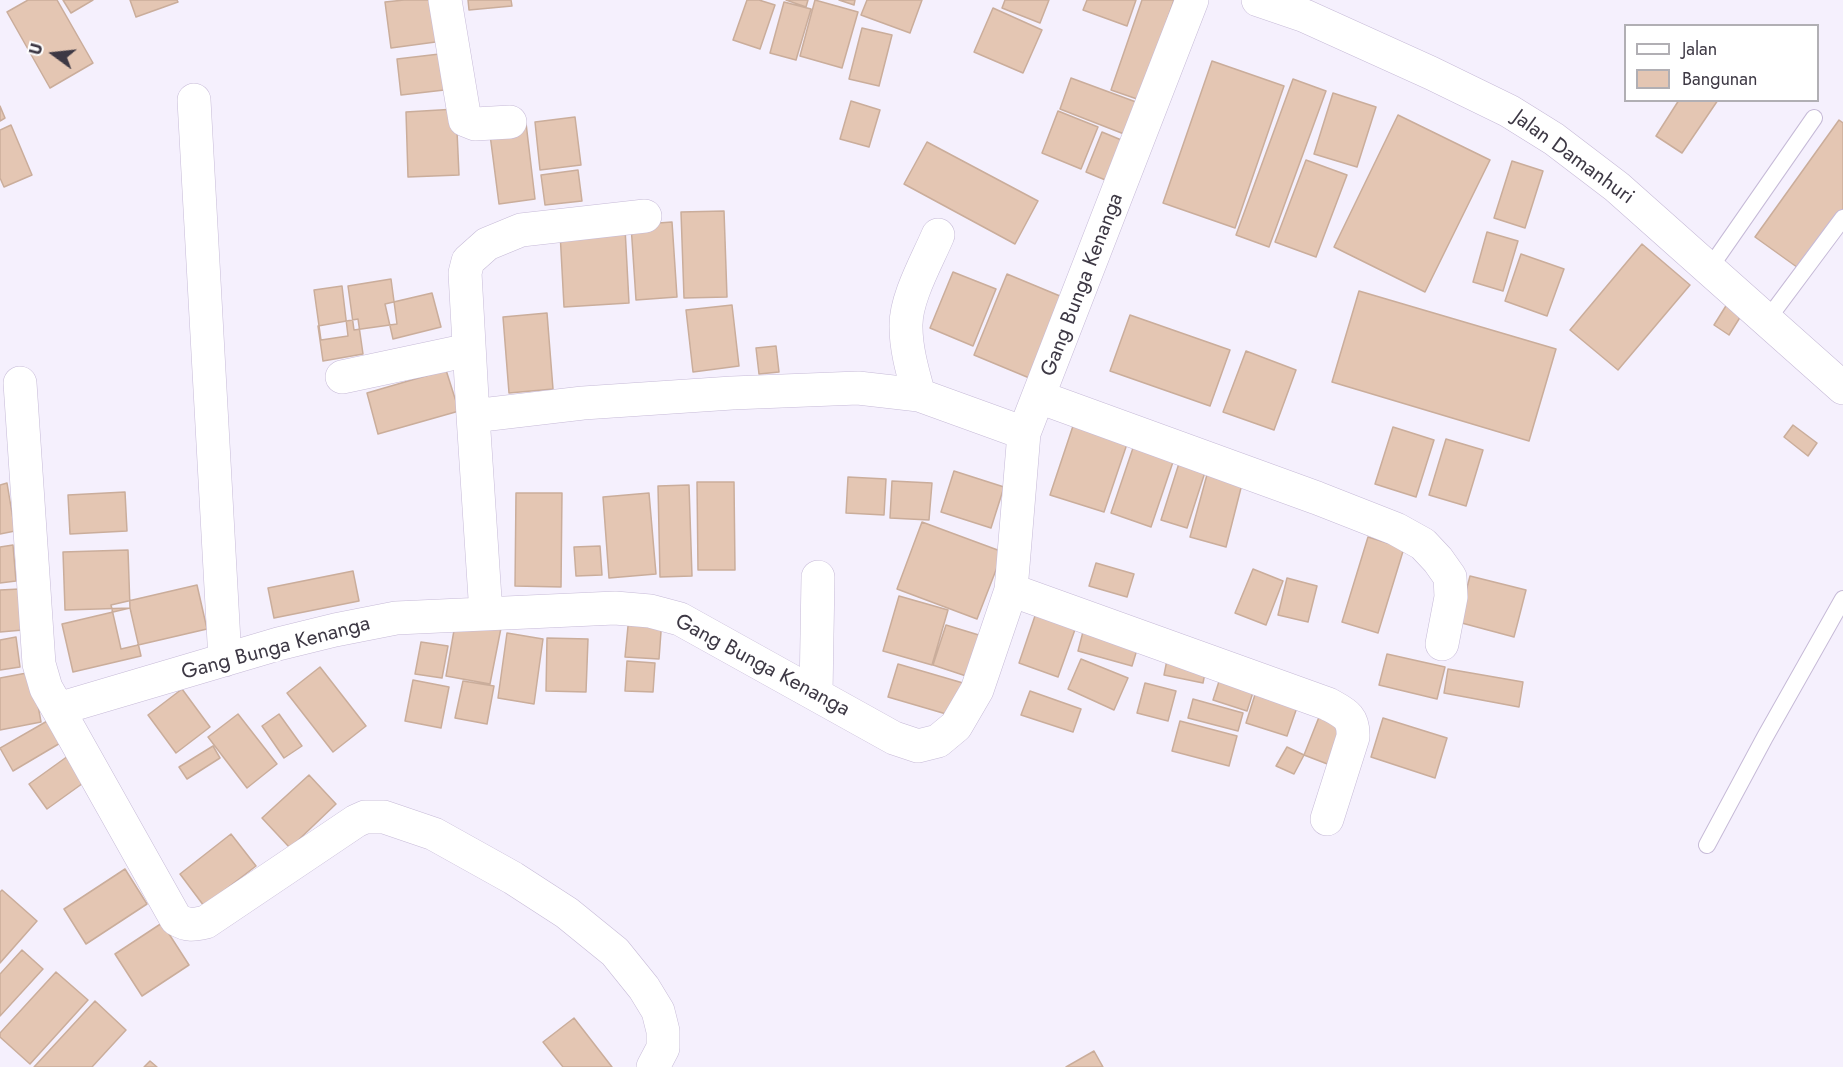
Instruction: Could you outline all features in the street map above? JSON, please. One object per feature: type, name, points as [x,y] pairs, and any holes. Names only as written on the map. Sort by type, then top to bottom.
[{"type":"street","points":[[445,0],[465,120],[475,124],[510,122]]},
{"type":"street","name":"Gang Bunga Kenanga","points":[[58,710],[335,630],[396,618],[569,609],[650,610],[680,619],[894,738],[918,746],[938,741],[956,726],[977,690],[1011,590],[1024,434],[1192,0]]},
{"type":"street","name":"Jalan Damanhuri","points":[[1258,0],[1305,16],[1365,42],[1509,111],[1554,139],[1617,187],[1843,388]]},
{"type":"street","points":[[194,100],[225,660]]},
{"type":"street","points":[[486,614],[465,273],[468,261],[487,244],[521,230],[645,216]]},
{"type":"street","points":[[919,395],[909,358],[905,325],[909,304],[938,235]]},
{"type":"street","points":[[342,377],[469,350]]},
{"type":"street","points":[[20,384],[37,652],[46,688],[176,919],[185,925],[206,922],[357,820],[373,816],[384,817],[434,834],[513,878],[567,913],[615,952],[644,987],[658,1011],[663,1031],[663,1047],[653,1067]]},
{"type":"street","points":[[473,416],[583,404],[732,393],[858,388],[919,395],[1024,434]]},
{"type":"street","points":[[1040,397],[1396,528],[1423,544],[1450,577],[1451,597],[1442,644]]},
{"type":"street","points":[[816,694],[818,577]]},
{"type":"street","points":[[1011,590],[1328,704],[1346,714],[1354,726],[1353,736],[1327,819]]},
{"type":"lane","points":[[1709,268],[1814,118]]},
{"type":"lane","points":[[1767,321],[1843,218]]},
{"type":"lane","points":[[1707,845],[1843,599]]},
{"type":"building","points":[[28,0],[57,0],[93,63],[50,88],[7,12]]},
{"type":"building","points":[[63,0],[93,0],[71,13]]},
{"type":"building","points":[[130,0],[177,0],[178,2],[136,17]]},
{"type":"building","points":[[438,0],[443,41],[391,48],[385,2]]},
{"type":"building","points":[[468,0],[511,0],[512,6],[469,10]]},
{"type":"building","points":[[747,0],[759,0],[775,5],[760,49],[733,40]]},
{"type":"building","points":[[786,0],[808,0],[806,7]]},
{"type":"building","points":[[815,0],[858,12],[842,68],[800,56]]},
{"type":"building","points":[[839,0],[855,0],[854,5]]},
{"type":"building","points":[[867,0],[922,0],[910,33],[861,15]]},
{"type":"building","points":[[1005,0],[1049,0],[1040,23],[1002,8]]},
{"type":"building","points":[[1087,0],[1136,0],[1127,26],[1083,10]]},
{"type":"building","points":[[1142,0],[1174,0],[1140,100],[1111,90]]},
{"type":"building","points":[[784,2],[811,9],[796,60],[770,53]]},
{"type":"building","points":[[993,8],[1042,30],[1023,73],[974,52]]},
{"type":"building","points":[[862,28],[892,35],[879,86],[849,79]]},
{"type":"building","points":[[448,53],[453,89],[401,95],[397,59]]},
{"type":"building","points":[[1212,61],[1284,86],[1235,228],[1163,203]]},
{"type":"building","points":[[1071,78],[1136,102],[1124,134],[1060,109]]},
{"type":"building","points":[[1293,79],[1326,91],[1269,247],[1236,235]]},
{"type":"building","points":[[1333,93],[1376,107],[1357,167],[1314,154]]},
{"type":"building","points":[[851,101],[880,110],[869,147],[840,139]]},
{"type":"building","points":[[1678,102],[1717,102],[1682,153],[1656,136]]},
{"type":"building","points":[[0,106],[5,118],[0,121]]},
{"type":"building","points":[[456,109],[459,175],[408,177],[406,112]]},
{"type":"building","points":[[1058,111],[1098,127],[1081,169],[1042,153]]},
{"type":"building","points":[[1398,115],[1490,160],[1425,292],[1334,247]]},
{"type":"building","points":[[575,117],[581,165],[540,170],[535,122]]},
{"type":"building","points":[[1839,120],[1843,123],[1843,212],[1801,270],[1755,237]]},
{"type":"building","points":[[526,123],[535,199],[499,204],[489,127]]},
{"type":"building","points":[[11,125],[32,175],[4,187],[0,178],[0,130]]},
{"type":"building","points":[[1102,132],[1131,144],[1115,184],[1086,172]]},
{"type":"building","points":[[927,142],[1038,201],[1015,244],[904,184]]},
{"type":"building","points":[[1306,160],[1347,175],[1316,257],[1275,242]]},
{"type":"building","points":[[1512,161],[1543,171],[1525,228],[1494,218]]},
{"type":"building","points":[[578,170],[582,201],[545,205],[541,175]]},
{"type":"building","points":[[724,211],[727,297],[684,298],[681,212]]},
{"type":"building","points":[[672,222],[677,297],[636,300],[631,225]]},
{"type":"building","points":[[625,228],[629,303],[564,307],[560,232]]},
{"type":"building","points":[[1487,232],[1518,241],[1503,291],[1473,282]]},
{"type":"building","points":[[1642,244],[1690,285],[1618,370],[1570,330]]},
{"type":"building","points":[[1521,254],[1564,269],[1547,316],[1505,301]]},
{"type":"building","points":[[953,272],[996,289],[973,346],[930,328]]},
{"type":"building","points":[[1007,274],[1072,301],[1039,382],[974,355]]},
{"type":"building","points":[[391,279],[397,324],[354,330],[348,286]]},
{"type":"building","points":[[342,286],[348,336],[321,340],[314,290]]},
{"type":"building","points":[[1359,291],[1556,349],[1529,441],[1332,382]]},
{"type":"building","points":[[432,293],[441,327],[393,339],[385,304]]},
{"type":"building","points":[[1729,301],[1744,311],[1729,335],[1714,325]]},
{"type":"building","points":[[732,305],[739,366],[693,372],[686,310]]},
{"type":"building","points":[[547,313],[553,389],[509,393],[503,317]]},
{"type":"building","points":[[1130,315],[1230,350],[1210,406],[1110,371]]},
{"type":"building","points":[[358,319],[363,354],[323,361],[318,326]]},
{"type":"building","points":[[776,346],[779,372],[759,374],[756,348]]},
{"type":"building","points":[[1246,351],[1296,370],[1274,430],[1223,412]]},
{"type":"building","points":[[446,370],[459,411],[378,434],[367,393]]},
{"type":"building","points":[[1075,420],[1129,438],[1104,512],[1050,495]]},
{"type":"building","points":[[1793,425],[1817,443],[1808,456],[1784,437]]},
{"type":"building","points":[[1393,427],[1434,440],[1416,497],[1375,484]]},
{"type":"building","points":[[1446,439],[1483,450],[1466,506],[1429,495]]},
{"type":"building","points":[[1134,445],[1174,459],[1151,527],[1111,513]]},
{"type":"building","points":[[1181,457],[1207,466],[1187,528],[1161,520]]},
{"type":"building","points":[[954,471],[1004,487],[991,528],[941,512]]},
{"type":"building","points":[[1208,471],[1243,480],[1226,547],[1190,537]]},
{"type":"building","points":[[848,477],[886,479],[884,515],[846,513]]},
{"type":"building","points":[[892,481],[932,483],[929,520],[890,518]]},
{"type":"building","points":[[697,482],[734,482],[735,570],[698,570]]},
{"type":"building","points":[[7,483],[15,531],[0,534],[0,485]]},
{"type":"building","points":[[689,485],[692,576],[660,577],[658,486]]},
{"type":"building","points":[[125,492],[127,531],[70,534],[68,495]]},
{"type":"building","points":[[516,493],[562,493],[561,587],[515,586]]},
{"type":"building","points":[[649,493],[656,574],[609,578],[603,497]]},
{"type":"building","points":[[922,522],[1003,552],[977,619],[897,589]]},
{"type":"building","points":[[1368,537],[1404,548],[1378,633],[1342,622]]},
{"type":"building","points":[[13,545],[16,581],[0,583],[0,547]]},
{"type":"building","points":[[600,546],[602,575],[576,576],[574,547]]},
{"type":"building","points":[[128,550],[130,608],[65,610],[63,552]]},
{"type":"building","points":[[1096,563],[1134,574],[1127,597],[1089,586]]},
{"type":"building","points":[[1253,569],[1283,581],[1266,625],[1235,613]]},
{"type":"building","points":[[353,571],[359,601],[274,618],[268,588]]},
{"type":"building","points":[[1470,576],[1526,590],[1514,637],[1458,622]]},
{"type":"building","points":[[1287,578],[1317,586],[1308,622],[1278,615]]},
{"type":"building","points":[[197,585],[207,629],[121,649],[111,605]]},
{"type":"building","points":[[20,589],[23,630],[0,632],[0,590]]},
{"type":"building","points":[[899,596],[948,610],[932,665],[883,651]]},
{"type":"building","points":[[130,608],[141,656],[73,672],[62,624]]},
{"type":"building","points":[[1037,610],[1077,624],[1058,677],[1019,663]]},
{"type":"building","points":[[629,616],[662,618],[659,659],[625,657]]},
{"type":"building","points":[[456,619],[501,628],[490,684],[446,676]]},
{"type":"building","points":[[946,625],[982,636],[969,677],[933,665]]},
{"type":"building","points":[[1084,628],[1139,643],[1132,666],[1078,651]]},
{"type":"building","points":[[507,633],[543,639],[534,704],[498,698]]},
{"type":"building","points":[[16,637],[20,667],[0,670],[0,640]]},
{"type":"building","points":[[547,638],[588,639],[586,692],[546,691]]},
{"type":"building","points":[[421,642],[448,646],[442,678],[415,674]]},
{"type":"building","points":[[1387,654],[1445,667],[1437,699],[1379,685]]},
{"type":"building","points":[[1168,655],[1207,663],[1203,683],[1164,675]]},
{"type":"building","points":[[1081,659],[1128,678],[1114,710],[1068,689]]},
{"type":"building","points":[[627,661],[655,663],[653,692],[625,691]]},
{"type":"building","points":[[898,664],[963,683],[953,716],[888,697]]},
{"type":"building","points":[[320,667],[366,726],[333,752],[287,693]]},
{"type":"building","points":[[1223,669],[1257,680],[1247,711],[1213,700]]},
{"type":"building","points":[[1448,669],[1523,682],[1519,707],[1444,693]]},
{"type":"building","points":[[32,672],[41,722],[0,730],[0,678]]},
{"type":"building","points":[[413,680],[449,687],[441,728],[405,721]]},
{"type":"building","points":[[463,681],[494,686],[487,724],[455,718]]},
{"type":"building","points":[[1259,682],[1301,696],[1287,736],[1246,723]]},
{"type":"building","points":[[1145,683],[1176,691],[1168,721],[1137,713]]},
{"type":"building","points":[[182,689],[210,727],[176,753],[148,715]]},
{"type":"building","points":[[1030,691],[1081,709],[1073,732],[1021,715]]},
{"type":"building","points":[[1193,699],[1243,713],[1238,731],[1188,718]]},
{"type":"building","points":[[1321,712],[1346,721],[1330,765],[1304,755]]},
{"type":"building","points":[[238,714],[277,764],[247,788],[208,737]]},
{"type":"building","points":[[279,714],[302,746],[284,758],[262,726]]},
{"type":"building","points":[[1383,718],[1447,738],[1435,778],[1371,757]]},
{"type":"building","points":[[49,720],[62,742],[13,771],[0,748]]},
{"type":"building","points":[[1180,721],[1237,736],[1229,766],[1172,751]]},
{"type":"building","points":[[213,746],[220,758],[187,779],[179,767]]},
{"type":"building","points":[[1287,747],[1304,755],[1294,774],[1276,766]]},
{"type":"building","points":[[68,756],[86,781],[47,809],[29,784]]},
{"type":"building","points":[[309,775],[336,804],[290,848],[262,818]]},
{"type":"building","points":[[231,834],[256,866],[204,906],[180,874]]},
{"type":"building","points":[[125,869],[147,904],[86,944],[64,909]]},
{"type":"building","points":[[2,890],[37,921],[0,963],[0,892]]},
{"type":"building","points":[[162,923],[189,965],[142,996],[115,954]]},
{"type":"building","points":[[22,950],[43,969],[0,1016],[0,974]]},
{"type":"building","points":[[56,972],[88,1000],[30,1064],[0,1037],[0,1033]]},
{"type":"building","points":[[95,1001],[126,1030],[92,1067],[34,1067]]},
{"type":"building","points":[[574,1018],[612,1067],[563,1067],[543,1042]]},
{"type":"building","points":[[1094,1051],[1103,1067],[1066,1067]]},
{"type":"building","points":[[150,1061],[157,1067],[144,1067]]}]
